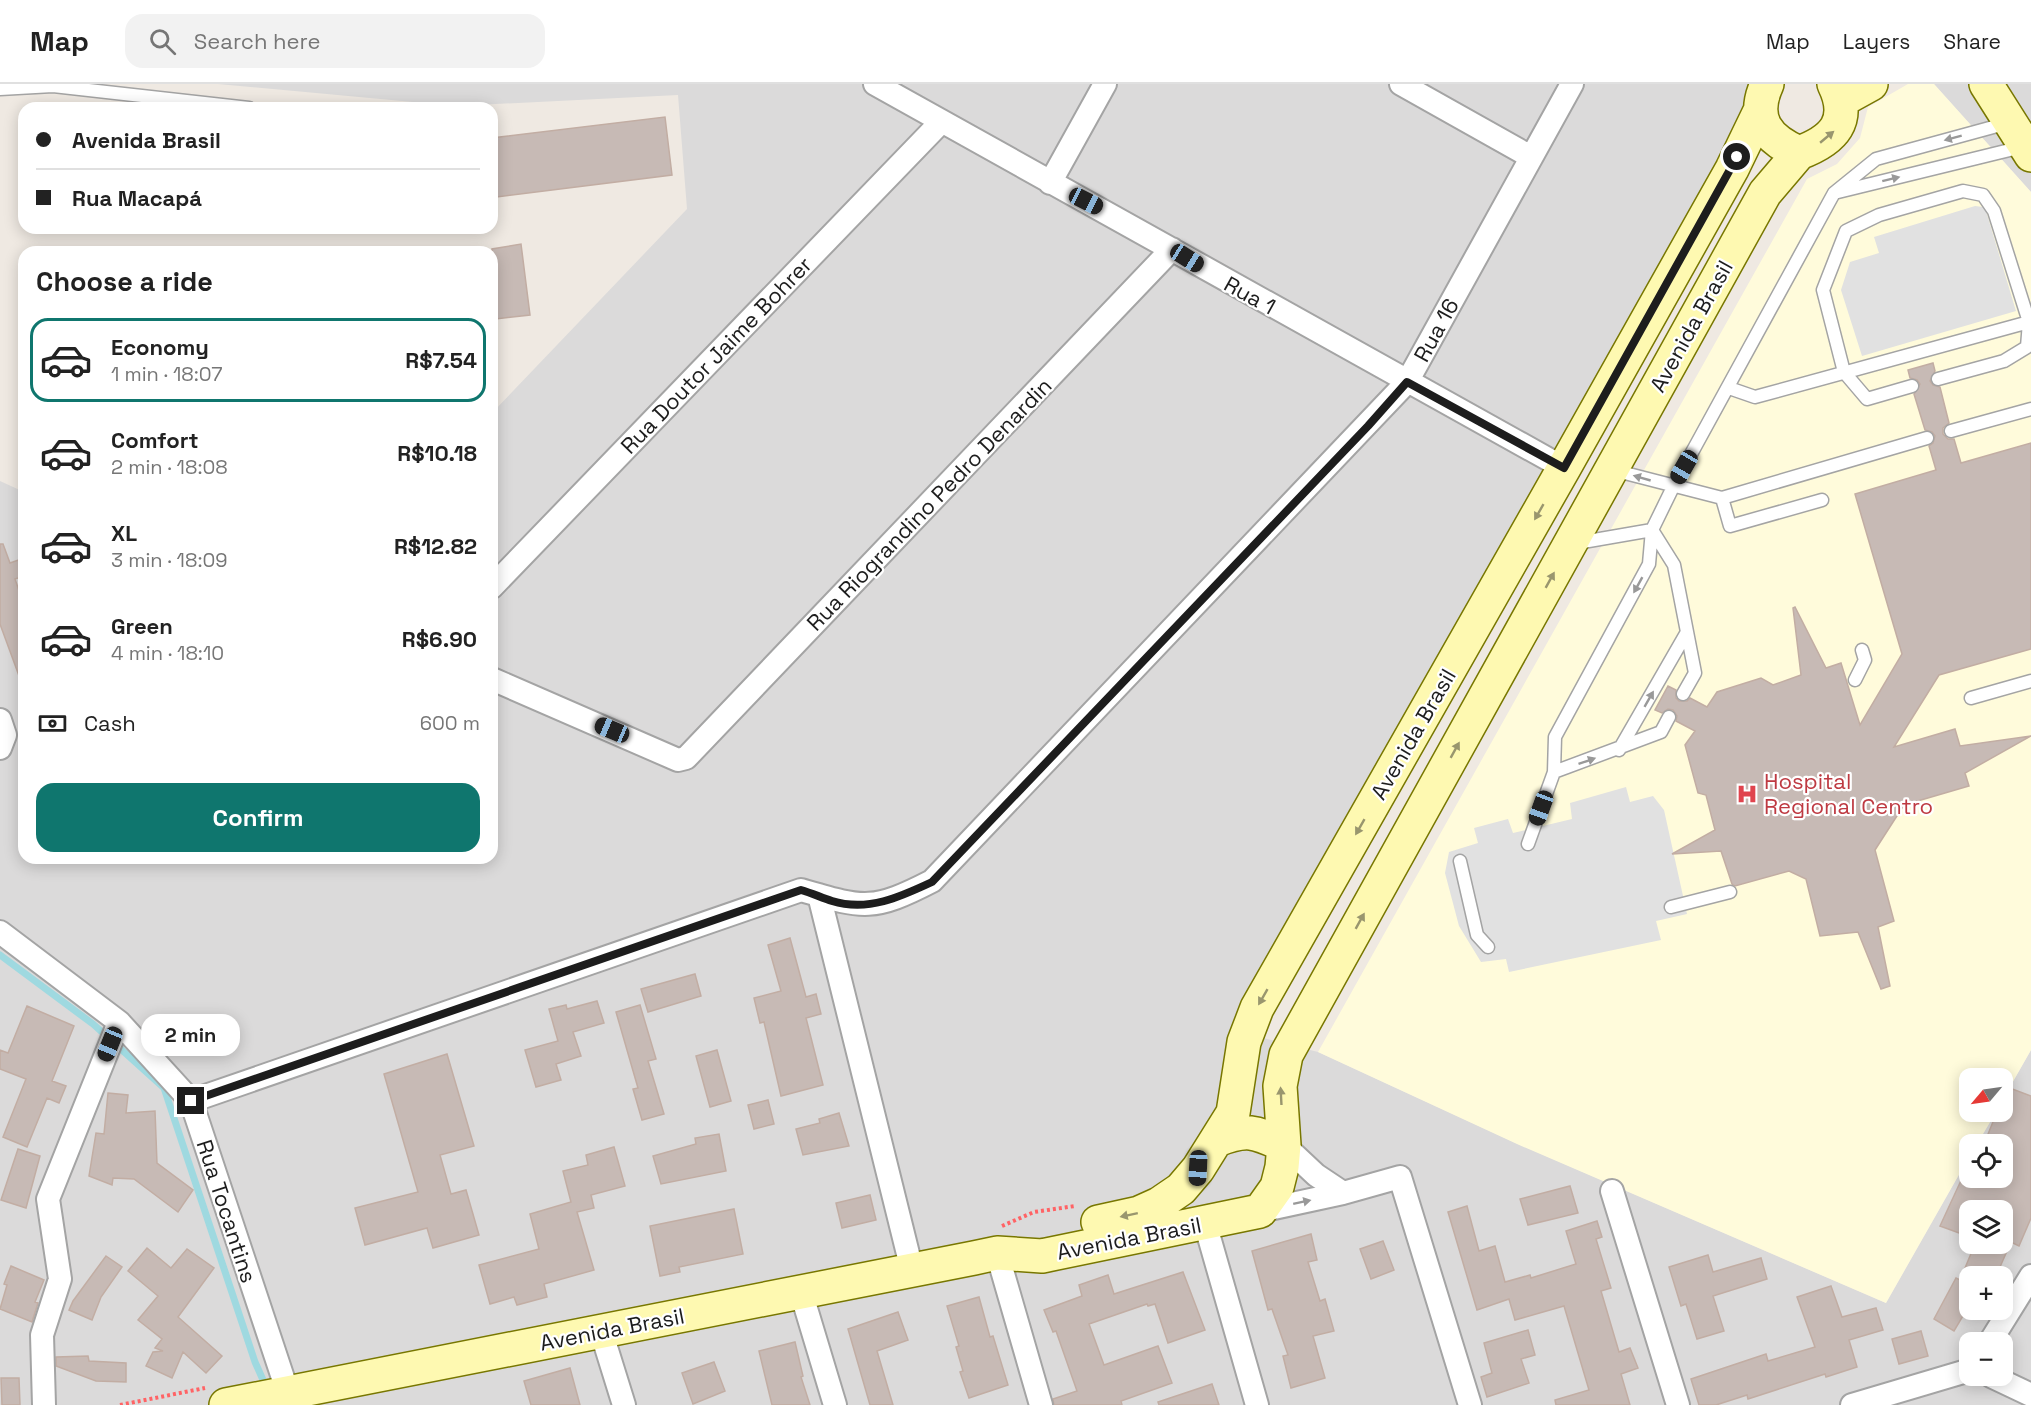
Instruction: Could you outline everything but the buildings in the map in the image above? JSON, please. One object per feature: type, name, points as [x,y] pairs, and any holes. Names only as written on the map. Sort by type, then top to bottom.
[{"type":"street","name":"Rua 1","points":[[875,84],[1564,468]]},
{"type":"street","points":[[1050,183],[1105,84]]},
{"type":"street","points":[[1401,84],[1532,158]]},
{"type":"street","name":"Rua 16","points":[[191,1101],[801,890],[834,902],[872,905],[902,897],[932,882],[1368,426],[1407,382],[1572,84]]},
{"type":"street","name":"Avenida Brasil","points":[[1260,1211],[1277,1187],[1284,1145],[1280,1086],[1286,1054],[1765,193],[1799,153],[1830,138],[1841,121],[1838,92],[1871,84]]},
{"type":"street","points":[[1986,84],[2022,141]]},
{"type":"street","name":"Avenida Brasil","points":[[1764,98],[1765,128],[1779,144],[1799,153]]},
{"type":"street","name":"Avenida Brasil","points":[[226,1405],[997,1253],[1039,1234],[1139,1213],[1159,1204],[1181,1189],[1198,1168],[1233,1113],[1244,1042],[1257,1008],[1732,169],[1764,98]]},
{"type":"street","name":"Rua Doutor Jaime Bohrer","points":[[498,581],[941,122]]},
{"type":"street","name":"Rua Riograndino Pedro Denardin","points":[[498,682],[678,760],[686,758],[1172,249]]},
{"type":"street","points":[[1494,592],[1532,614]]},
{"type":"street","points":[[0,720],[6,735],[0,748]]},
{"type":"street","points":[[819,895],[912,1270]]},
{"type":"street","name":"Rua Tocantins","points":[[0,932],[119,1022],[191,1101],[288,1393]]},
{"type":"street","points":[[44,1405],[42,1335],[60,1279],[48,1199],[119,1022]]},
{"type":"street","points":[[1217,1140],[1239,1131],[1253,1132],[1284,1145],[1316,1175],[1343,1193]]},
{"type":"street","points":[[1198,1168],[1199,1204],[1257,1405]]},
{"type":"street","name":"Avenida Brasil","points":[[997,1253],[1042,1256],[1343,1193],[1400,1177],[1470,1405]]},
{"type":"street","points":[[1612,1191],[1678,1405]]},
{"type":"street","points":[[997,1253],[1041,1405]]},
{"type":"street","points":[[1996,1332],[2031,1276]]},
{"type":"street","points":[[801,1292],[835,1405]]},
{"type":"street","points":[[601,1331],[624,1405]]},
{"type":"street","points":[[1852,1405],[1959,1373]]},
{"type":"street","points":[[2012,1386],[2031,1395]]},
{"type":"lane","points":[[0,89],[53,86],[196,102]]},
{"type":"lane","points":[[1834,193],[2022,141]]},
{"type":"lane","points":[[1527,844],[1554,772],[1555,737],[1649,564],[1652,530],[1673,487],[1834,193],[1876,159],[2022,141]]},
{"type":"lane","points":[[1912,386],[1867,399],[1844,372],[1823,290],[1846,231],[1879,215],[1963,191],[1983,195],[1994,211],[2029,322],[2027,347],[2004,361],[1938,379]]},
{"type":"lane","points":[[1729,388],[1755,397],[2029,322]]},
{"type":"lane","points":[[1951,430],[2031,409]]},
{"type":"lane","points":[[1611,469],[1722,498],[1927,438]]},
{"type":"lane","points":[[1722,498],[1730,526],[1822,500]]},
{"type":"lane","points":[[1570,544],[1652,530]]},
{"type":"lane","points":[[1652,530],[1674,565],[1695,673],[1683,694]]},
{"type":"lane","points":[[1620,750],[1687,632]]},
{"type":"lane","points":[[1855,680],[1865,660],[1862,650]]},
{"type":"lane","points":[[1971,698],[2031,681]]},
{"type":"lane","points":[[1554,772],[1620,750],[1661,732],[1670,717]]},
{"type":"lane","points":[[1460,861],[1477,935],[1488,947]]},
{"type":"lane","points":[[1671,907],[1730,892]]},
{"type":"shaded area","points":[[218,84],[1762,84],[1236,1031],[1318,1052],[1518,1144],[1886,1303],[1959,1175],[1959,1188],[2013,1188],[2013,1134],[1983,1134],[1990,1122],[2013,1122],[2013,1082],[2031,1050],[2031,1405],[0,1405],[0,481],[18,489],[18,864],[498,864],[498,407],[687,209],[678,95],[498,104],[498,102],[413,102]]},
{"type":"shaded area","name":"Hospital Regional Centro","points":[[1908,84],[1934,84],[2031,192],[2031,1050],[2013,1082],[2013,1068],[1959,1068],[1959,1122],[1990,1122],[1983,1134],[1959,1134],[1959,1175],[1886,1303],[1517,1144],[1318,1052],[1807,179],[1837,164],[1860,138],[1868,107]]},
{"type":"shaded area","points":[[1934,84],[2031,84],[2031,192]]},
{"type":"shaded area","points":[[1975,206],[1983,207],[1986,211],[2016,311],[1862,356],[1841,290],[1850,262],[1879,253],[1874,237]]},
{"type":"shaded area","points":[[1626,787],[1630,802],[1653,796],[1664,810],[1687,914],[1656,921],[1661,940],[1509,972],[1506,959],[1481,962],[1459,926],[1445,873],[1449,852],[1478,843],[1474,828],[1508,819],[1513,833],[1572,819],[1570,803]]},
{"type":"waterway","points":[[0,955],[93,1024],[164,1088],[255,1362],[267,1389]]},
{"type":"place","name":"Hospital Regional Centro","points":[[1747,794]]},
{"type":"route","points":[[191,1101],[785,898],[801,890],[834,902],[872,905],[902,897],[932,882],[1368,426],[1407,382],[1564,468],[1737,157]]}]
